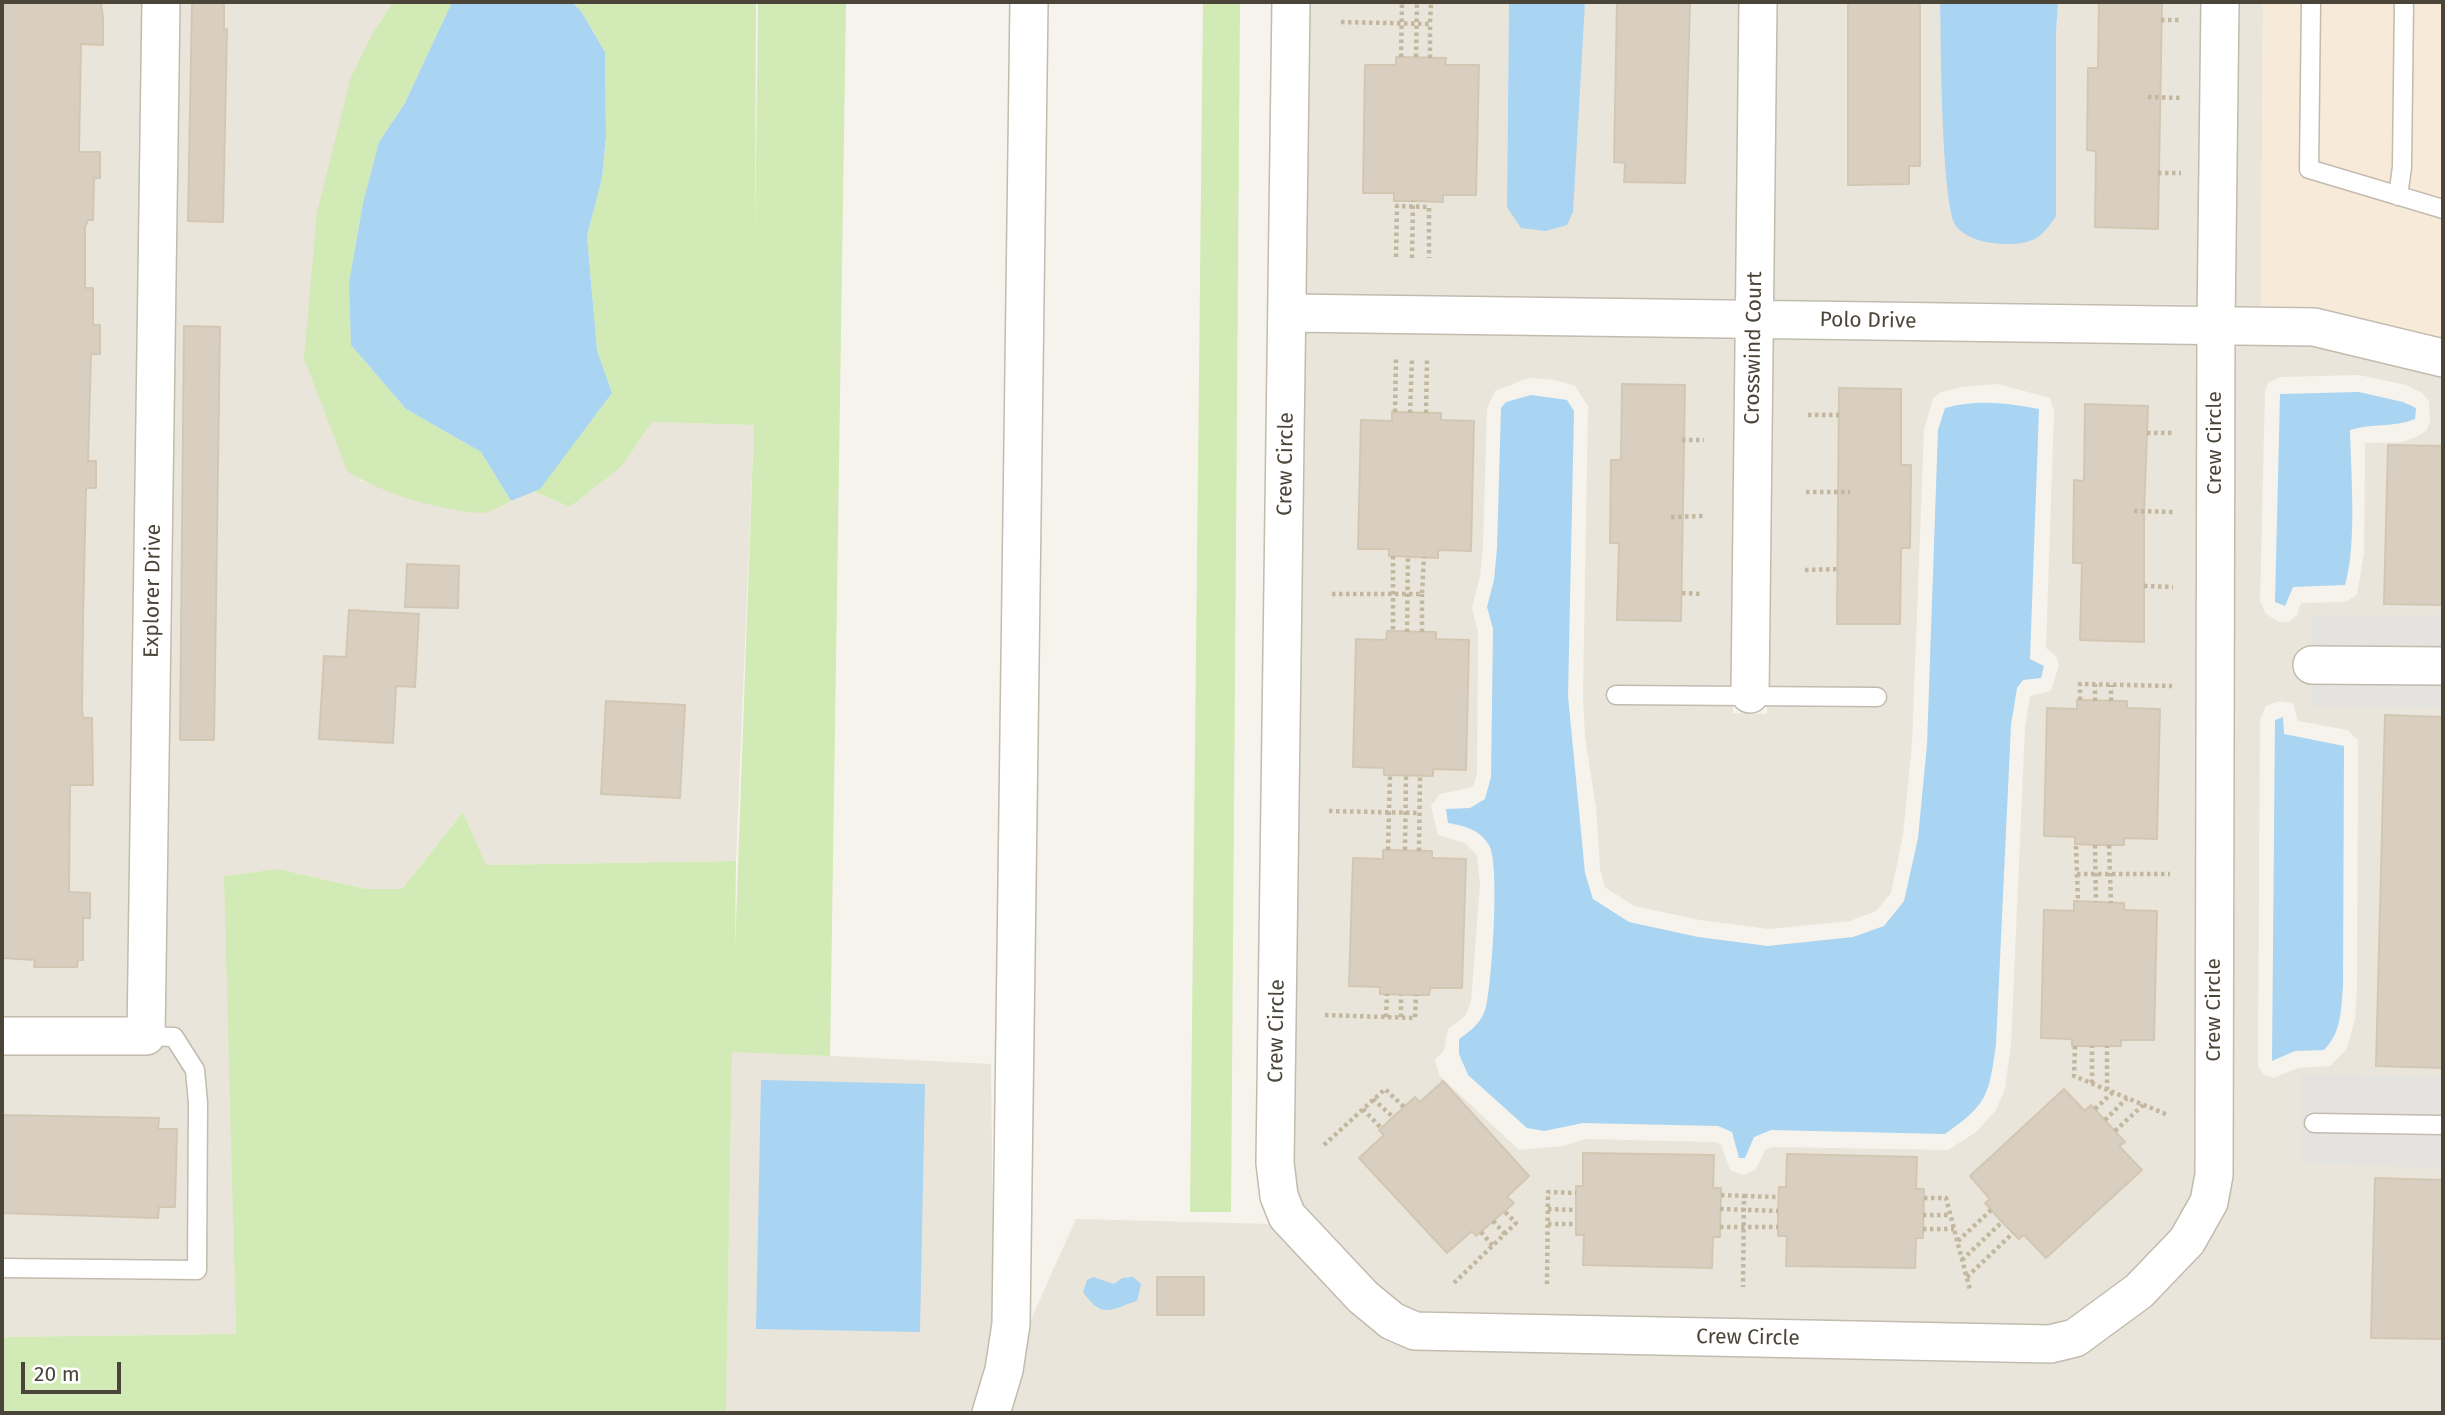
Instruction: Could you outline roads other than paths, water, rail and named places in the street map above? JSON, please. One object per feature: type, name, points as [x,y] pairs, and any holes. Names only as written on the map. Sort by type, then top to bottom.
[{"type":"street","name":"Explorer Drive","points":[[146,1036],[161,2]]},
{"type":"street","points":[[991,1413],[1004,1370],[1011,1324],[1029,2]]},
{"type":"street","name":"Crew Circle","points":[[1291,2],[1289,313],[1275,1163],[1279,1196],[1287,1216],[1363,1297],[1392,1321],[1415,1331],[2050,1344],[2075,1338],[2138,1291],[2187,1241],[2209,1202],[2214,1175],[2216,325],[2220,2]]},
{"type":"street","name":"Crosswind Court","points":[[1750,694],[1758,2]]},
{"type":"street","name":"Polo Drive","points":[[1289,313],[2314,327],[2443,358]]},
{"type":"street","points":[[2312,665],[2443,666]]},
{"type":"street","points":[[2,1036],[146,1036]]},
{"type":"lane","points":[[2311,2],[2309,169],[2443,209]]},
{"type":"lane","points":[[2398,196],[2404,2]]},
{"type":"lane","points":[[1616,695],[1877,697]]},
{"type":"lane","points":[[2,1268],[197,1270],[198,1102],[195,1070],[174,1037],[146,1036]]},
{"type":"lane","points":[[2314,1123],[2443,1125]]},
{"type":"water","points":[[452,2],[572,2],[581,11],[605,52],[606,137],[602,178],[587,236],[597,350],[612,393],[540,489],[511,501],[481,452],[406,409],[351,345],[349,283],[363,203],[379,142],[405,103]]},
{"type":"water","points":[[1509,2],[1585,2],[1573,212],[1567,225],[1546,231],[1521,228],[1507,207]]},
{"type":"water","points":[[1940,2],[2058,2],[2056,216],[2035,239],[2022,243],[1985,242],[1960,231],[1956,226],[1947,187]]},
{"type":"water","points":[[2359,392],[2403,402],[2416,408],[2415,419],[2399,424],[2350,430],[2352,530],[2345,585],[2293,587],[2285,606],[2275,602],[2280,394]]},
{"type":"water","points":[[1531,395],[1567,400],[1574,411],[1568,696],[1585,873],[1593,899],[1629,922],[1698,937],[1768,946],[1853,937],[1884,926],[1904,901],[1918,838],[1927,745],[1938,430],[1945,408],[1957,405],[1992,403],[2039,409],[2030,659],[2044,666],[2041,678],[2023,680],[2017,688],[2011,725],[1996,1044],[1984,1097],[1970,1114],[1945,1134],[1771,1130],[1754,1137],[1745,1158],[1739,1158],[1732,1132],[1718,1126],[1583,1123],[1544,1131],[1527,1128],[1468,1075],[1459,1054],[1459,1039],[1476,1025],[1486,1007],[1492,950],[1494,874],[1489,845],[1481,835],[1471,829],[1448,823],[1446,809],[1470,808],[1485,799],[1491,777],[1493,629],[1487,607],[1494,580],[1497,548],[1501,408],[1506,402]]},
{"type":"water","points":[[2283,717],[2284,734],[2344,746],[2343,985],[2337,1028],[2324,1050],[2295,1051],[2272,1061],[2275,720]]},
{"type":"water","points":[[761,1080],[925,1084],[920,1332],[756,1329]]},
{"type":"water","points":[[1093,1277],[1114,1284],[1122,1278],[1133,1277],[1141,1284],[1137,1301],[1108,1310],[1096,1307],[1083,1292],[1087,1280]]}]
